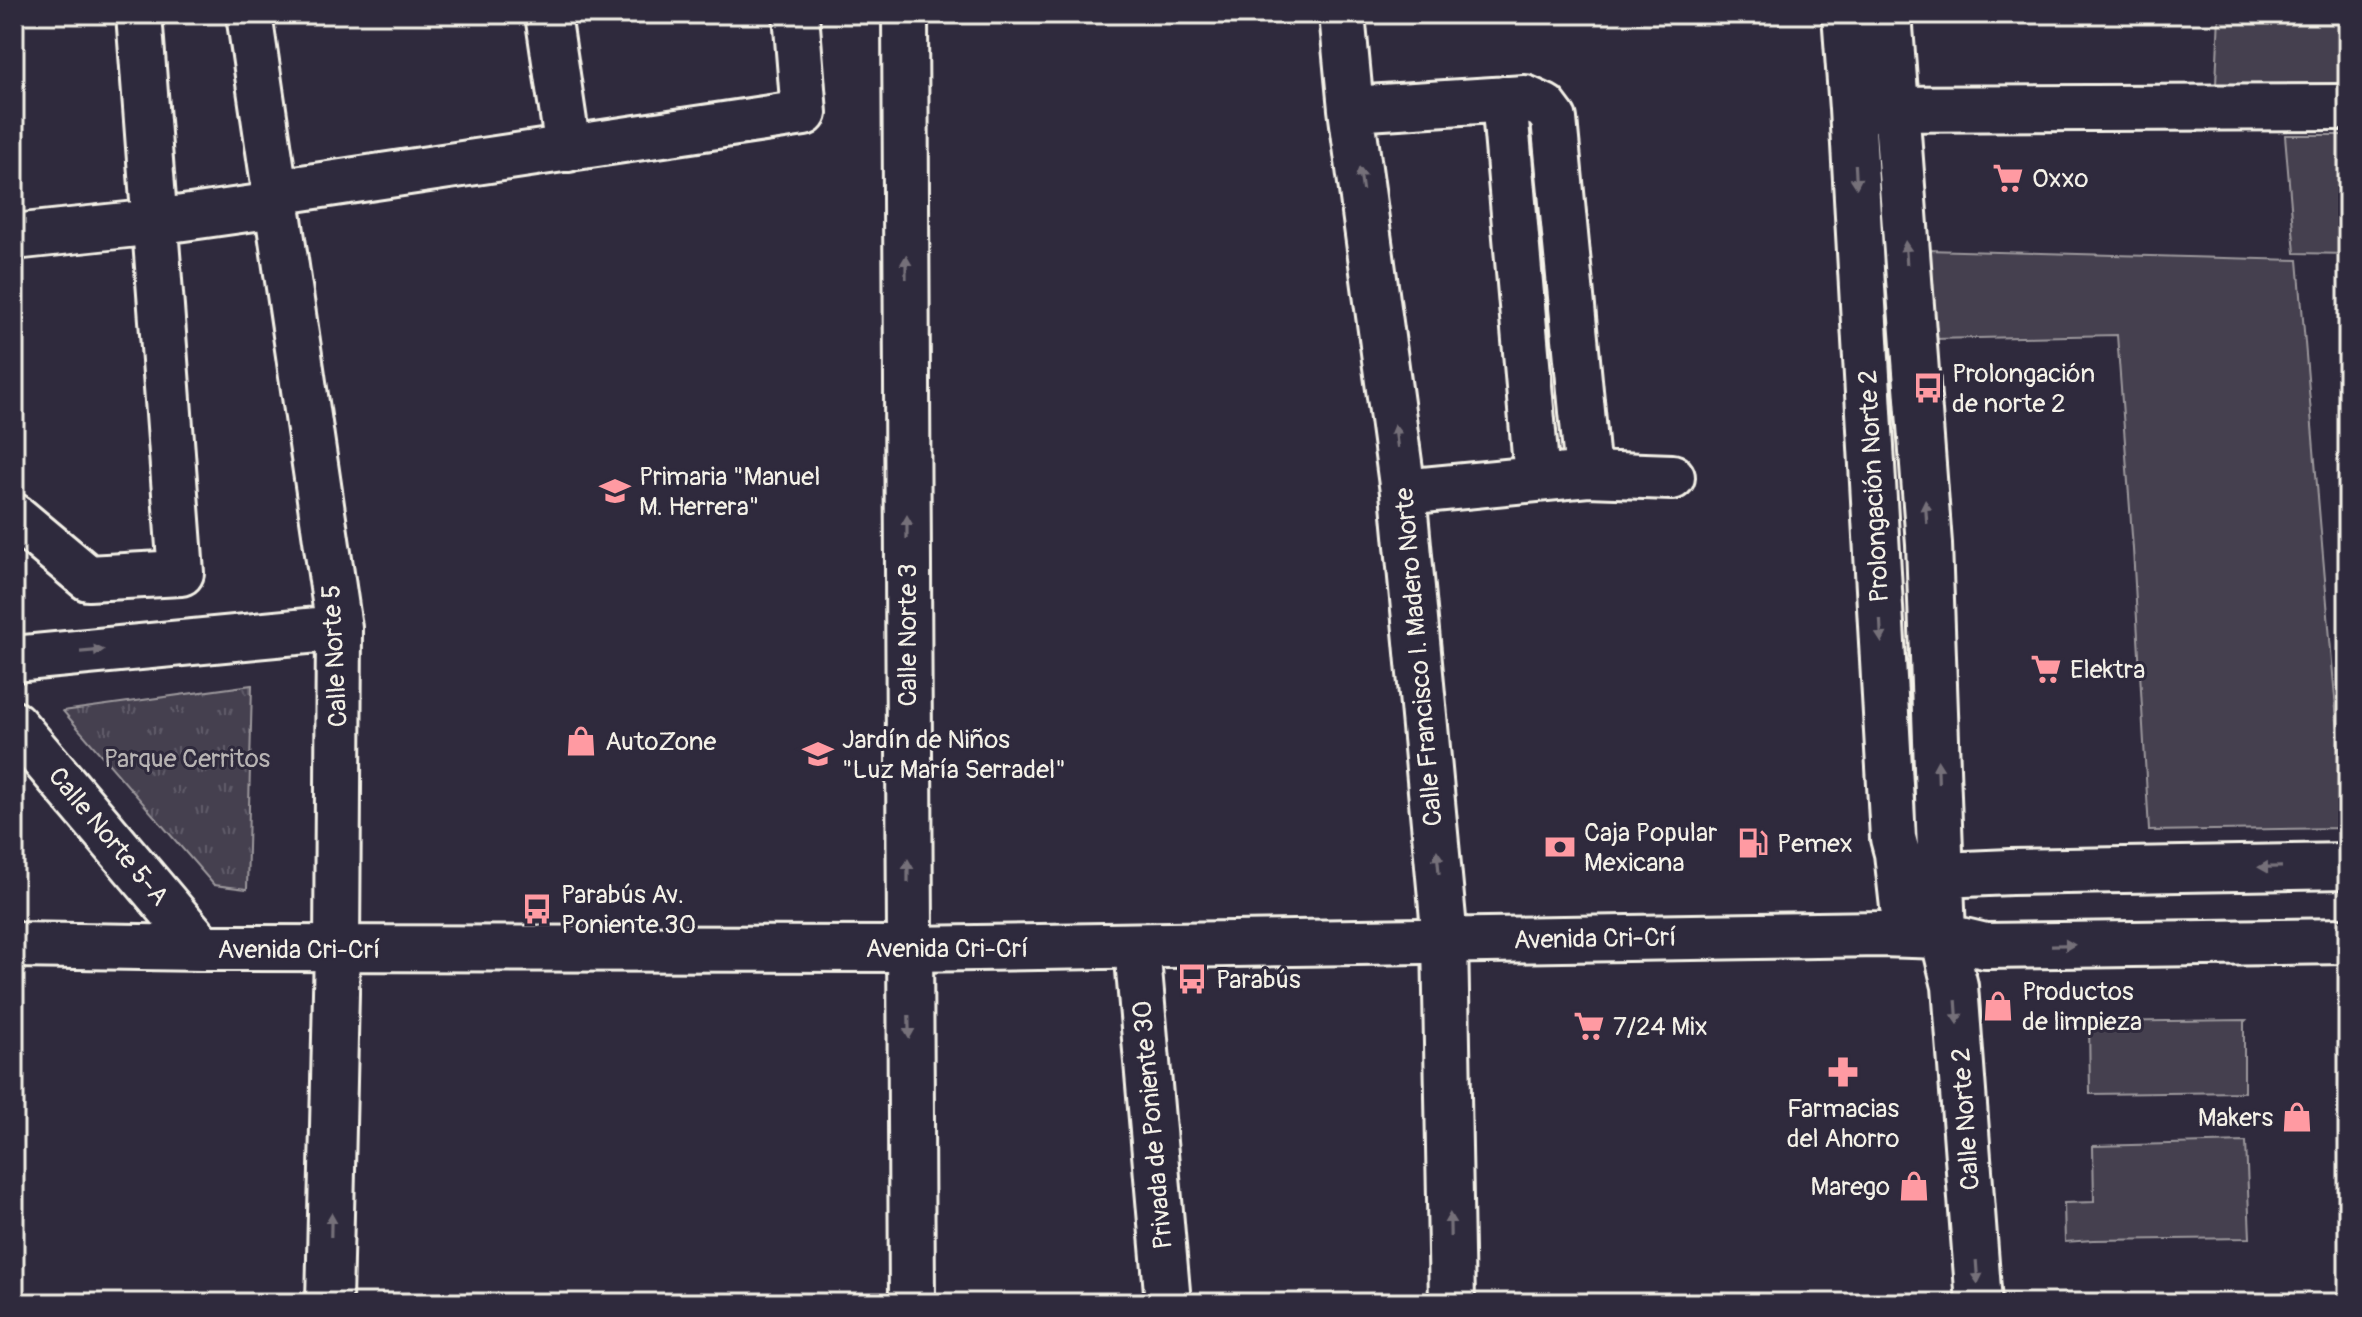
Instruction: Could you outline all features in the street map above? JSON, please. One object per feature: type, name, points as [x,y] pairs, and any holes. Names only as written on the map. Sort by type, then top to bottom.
[{"type":"street","points":[[14,516],[88,578],[181,573],[139,14]]},
{"type":"street","name":"Calle Norte 5","points":[[249,14],[339,628],[337,949],[329,1303]]},
{"type":"street","points":[[548,14],[568,149]]},
{"type":"street","points":[[14,237],[155,222],[568,149],[804,113],[796,14]]},
{"type":"street","name":"Calle Norte 3","points":[[905,14],[912,1303]]},
{"type":"street","name":"Calle Francisco I. Madero Norte","points":[[1342,14],[1351,109],[1403,492],[1445,940],[1452,1303]]},
{"type":"street","name":"Prolongación Norte 2","points":[[1845,14],[1893,838],[1897,853],[1892,921]]},
{"type":"street","name":"Prolongación Norte 2","points":[[1889,14],[1929,544],[1943,936]]},
{"type":"street","points":[[1351,109],[1525,98],[1551,112],[1588,474]]},
{"type":"street","points":[[1504,99],[1537,478]]},
{"type":"street","points":[[1852,109],[2348,107]]},
{"type":"street","points":[[1403,492],[1588,474],[1672,477]]},
{"type":"street","points":[[14,659],[339,628]]},
{"type":"street","name":"Calle Norte 5-A","points":[[14,724],[203,948]]},
{"type":"street","points":[[1892,921],[1942,875],[2348,866]]},
{"type":"street","points":[[1892,921],[1985,946],[2348,941]]},
{"type":"street","name":"Avenida Cri-Crí","points":[[14,945],[337,949],[1137,947],[1445,940],[1892,921]]},
{"type":"street","name":"Calle Norte 2","points":[[1943,936],[1955,986],[1979,1303]]},
{"type":"street","name":"Privada de Poniente 30","points":[[1137,947],[1168,1303]]},
{"type":"green space","points":[[2219,14],[2348,14],[2348,85],[2216,85]]},
{"type":"green space","points":[[2285,135],[2348,135],[2348,254],[2295,253]]},
{"type":"green space","points":[[1926,250],[2298,260],[2346,828],[2149,831],[2117,335],[1934,339]]},
{"type":"green space","name":"Parque Cerritos","points":[[252,685],[247,889],[214,885],[63,711]]},
{"type":"green space","points":[[2246,1020],[2244,1092],[2090,1094],[2089,1022]]},
{"type":"green space","points":[[2246,1142],[2250,1238],[2065,1242],[2064,1203],[2094,1202],[2093,1146]]},
{"type":"place","name":"Oxxo","points":[[2008,178]]},
{"type":"place","name":"Prolongación de norte 2","points":[[1928,388]]},
{"type":"place","name":"Primaria \"Manuel M. Herrera\"","points":[[615,491]]},
{"type":"place","name":"Elektra","points":[[2046,669]]},
{"type":"place","name":"AutoZone","points":[[581,741]]},
{"type":"place","name":"Jardín de Niños \"Luz María Serradel\"","points":[[818,754]]},
{"type":"place","name":"Pemex","points":[[1753,843]]},
{"type":"place","name":"Caja Popular Mexicana","points":[[1560,847]]},
{"type":"place","name":"Parabús Av. Poniente 30","points":[[537,909]]},
{"type":"place","name":"Parabús","points":[[1192,979]]},
{"type":"place","name":"Productos de limpieza","points":[[1998,1006]]},
{"type":"place","name":"7/24 Mix","points":[[1589,1026]]},
{"type":"place","name":"Farmacias del Ahorro","points":[[1843,1072]]},
{"type":"place","name":"Makers","points":[[2297,1117]]},
{"type":"place","name":"Marego","points":[[1914,1186]]}]
